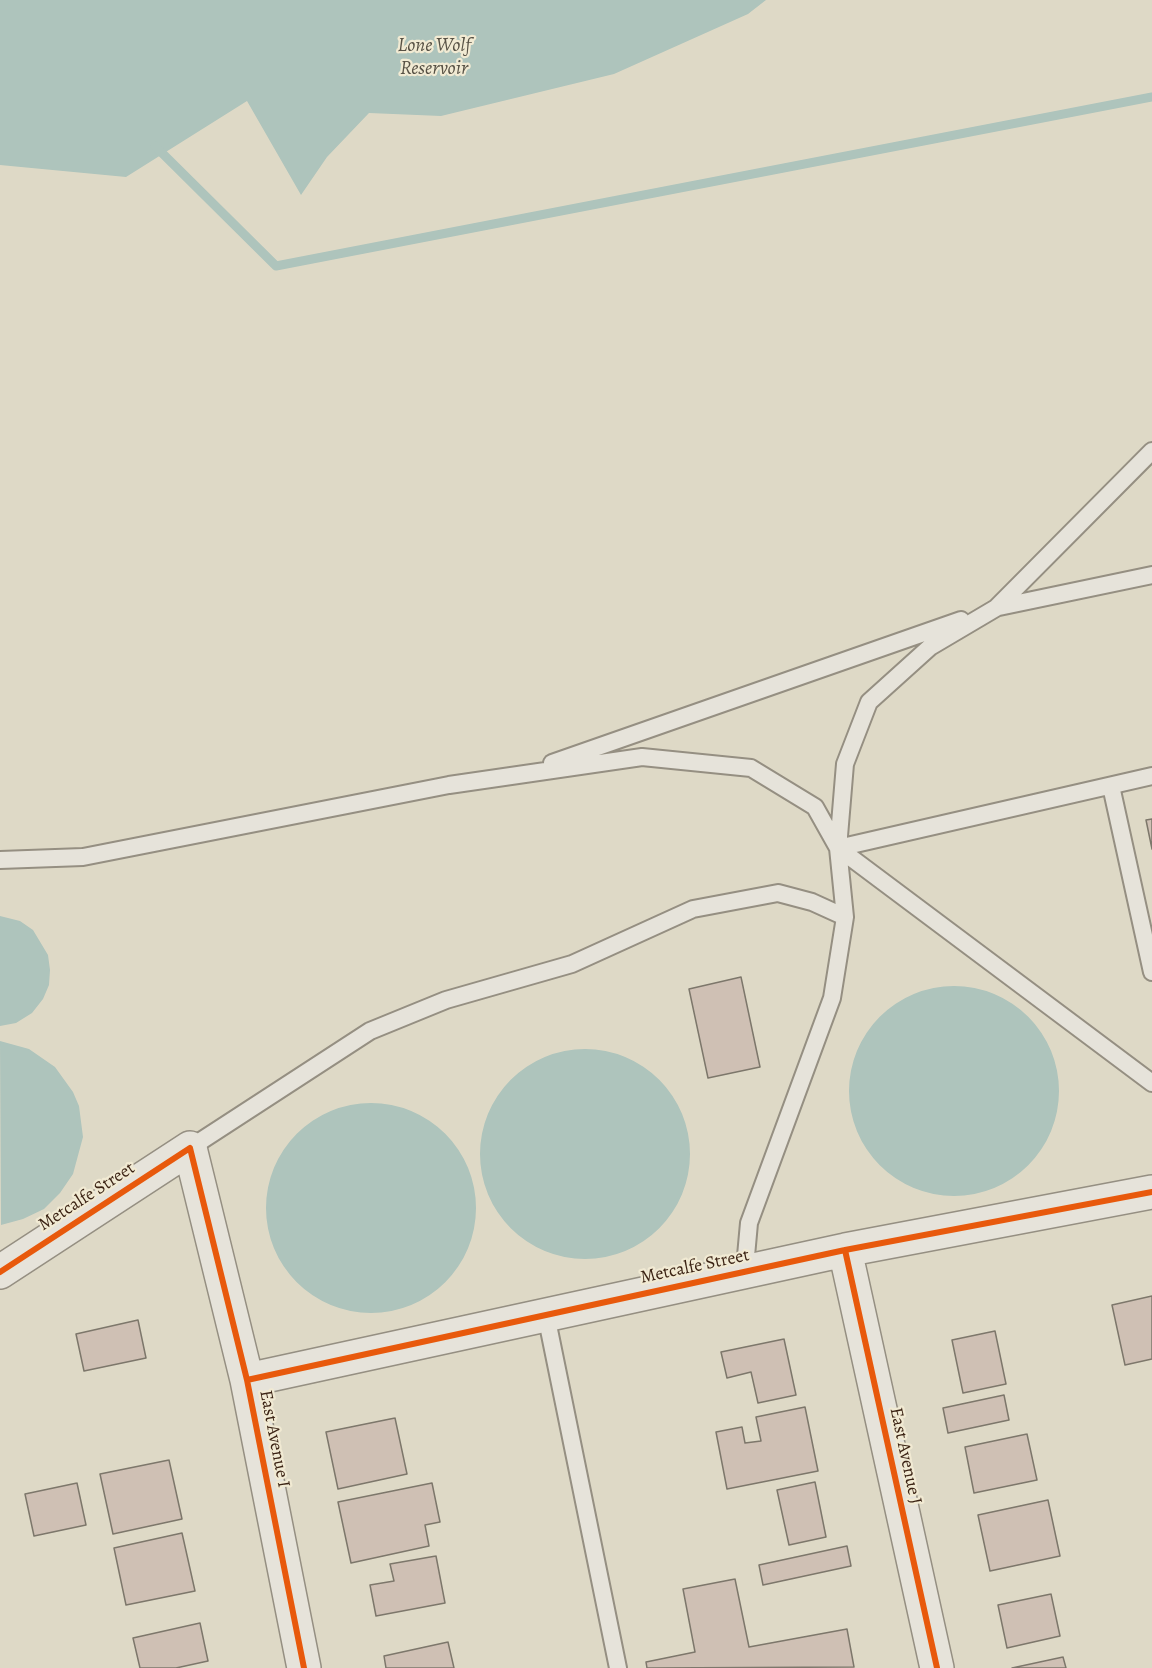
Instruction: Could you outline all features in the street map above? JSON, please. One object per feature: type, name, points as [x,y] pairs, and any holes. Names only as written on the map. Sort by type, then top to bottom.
[{"type":"street","name":"Metcalfe Street","points":[[0,1272],[190,1148]]},
{"type":"street","name":"East Avenue I","points":[[190,1148],[247,1380],[304,1668]]},
{"type":"street","name":"Metcalfe Street","points":[[247,1380],[845,1250],[1152,1192]]},
{"type":"street","name":"East Avenue J","points":[[845,1250],[937,1668]]},
{"type":"lane","points":[[750,1270],[746,1256],[749,1223],[832,998],[845,917],[838,848],[845,764],[869,702],[930,647],[996,608],[1152,451]]},
{"type":"lane","points":[[517,775],[996,608],[1152,575]]},
{"type":"lane","points":[[0,860],[83,857],[449,785],[642,758],[751,768],[815,807],[838,848],[1152,1083]]},
{"type":"lane","points":[[838,848],[1152,776]]},
{"type":"lane","points":[[1111,786],[1152,972]]},
{"type":"lane","points":[[190,1148],[370,1031],[446,1000],[572,964],[693,909],[778,893],[812,902],[845,917]]},
{"type":"lane","points":[[546,1315],[618,1668]]},
{"type":"water","name":"Lone Wolf Reservoir","points":[[0,0],[766,0],[748,14],[614,74],[441,116],[369,113],[327,157],[301,195],[247,101],[126,177],[0,165]]},
{"type":"water","points":[[0,916],[20,921],[33,930],[48,955],[50,970],[49,985],[43,999],[32,1013],[16,1023],[0,1026]]},
{"type":"water","points":[[944,986],[964,986],[985,990],[1004,998],[1035,1024],[1047,1041],[1055,1060],[1059,1091],[1055,1122],[1047,1141],[1021,1172],[1004,1184],[985,1192],[964,1196],[944,1196],[923,1192],[904,1184],[873,1158],[861,1141],[853,1122],[849,1101],[849,1081],[853,1060],[861,1041],[887,1010],[904,998],[923,990]]},
{"type":"water","points":[[0,1041],[29,1049],[55,1067],[73,1092],[79,1106],[83,1137],[73,1174],[60,1193],[44,1209],[23,1219],[1,1225]]},
{"type":"water","points":[[575,1049],[595,1049],[616,1053],[635,1061],[666,1087],[678,1104],[686,1123],[690,1154],[686,1185],[678,1204],[652,1235],[635,1247],[616,1255],[595,1259],[575,1259],[554,1255],[535,1247],[504,1221],[492,1204],[484,1185],[480,1164],[480,1144],[484,1123],[492,1104],[518,1073],[535,1061],[554,1053]]},
{"type":"water","points":[[361,1103],[381,1103],[402,1107],[421,1115],[452,1141],[464,1158],[472,1177],[476,1208],[472,1239],[464,1258],[438,1289],[421,1301],[402,1309],[381,1313],[361,1313],[340,1309],[321,1301],[290,1275],[278,1258],[270,1239],[266,1218],[266,1198],[270,1177],[278,1158],[304,1127],[321,1115],[340,1107]]},
{"type":"building","points":[[1152,819],[1152,849],[1146,820]]},
{"type":"building","points":[[741,977],[760,1067],[708,1078],[689,989]]},
{"type":"building","points":[[1152,1296],[1152,1359],[1125,1365],[1112,1305]]},
{"type":"building","points":[[138,1320],[146,1358],[84,1371],[76,1334]]},
{"type":"building","points":[[995,1331],[1006,1384],[963,1393],[952,1340]]},
{"type":"building","points":[[784,1339],[796,1395],[758,1403],[751,1372],[727,1378],[721,1352]]},
{"type":"building","points":[[1004,1395],[1009,1420],[948,1433],[943,1408]]},
{"type":"building","points":[[805,1407],[818,1471],[727,1489],[716,1432],[742,1427],[745,1443],[761,1441],[756,1417]]},
{"type":"building","points":[[395,1418],[407,1474],[338,1489],[326,1432]]},
{"type":"building","points":[[1027,1434],[1037,1480],[974,1493],[965,1447]]},
{"type":"building","points":[[169,1460],[182,1519],[113,1534],[100,1474]]},
{"type":"building","points":[[815,1482],[826,1537],[789,1545],[777,1490]]},
{"type":"building","points":[[77,1483],[86,1525],[34,1536],[25,1494]]},
{"type":"building","points":[[432,1483],[440,1522],[425,1525],[429,1546],[351,1563],[338,1502]]},
{"type":"building","points":[[1048,1500],[1060,1556],[990,1571],[978,1515]]},
{"type":"building","points":[[182,1533],[195,1591],[126,1605],[114,1548]]},
{"type":"building","points":[[847,1546],[851,1566],[763,1585],[759,1565]]},
{"type":"building","points":[[436,1556],[445,1603],[376,1616],[370,1585],[394,1581],[390,1564]]},
{"type":"building","points":[[735,1579],[749,1647],[847,1629],[854,1667],[647,1668],[646,1662],[695,1652],[683,1589]]},
{"type":"building","points":[[1051,1594],[1060,1636],[1007,1648],[998,1605]]},
{"type":"building","points":[[200,1623],[208,1661],[176,1668],[140,1668],[133,1638]]},
{"type":"building","points":[[448,1642],[454,1668],[386,1668],[384,1656]]},
{"type":"building","points":[[1063,1657],[1066,1668],[1012,1668]]},
{"type":"waterway","points":[[155,146],[276,266],[1152,97]]},
{"type":"cycle path","points":[[0,1272],[190,1148],[247,1380],[304,1668]]},
{"type":"cycle path","points":[[247,1380],[845,1250],[1152,1192]]},
{"type":"cycle path","points":[[845,1250],[937,1668]]}]
